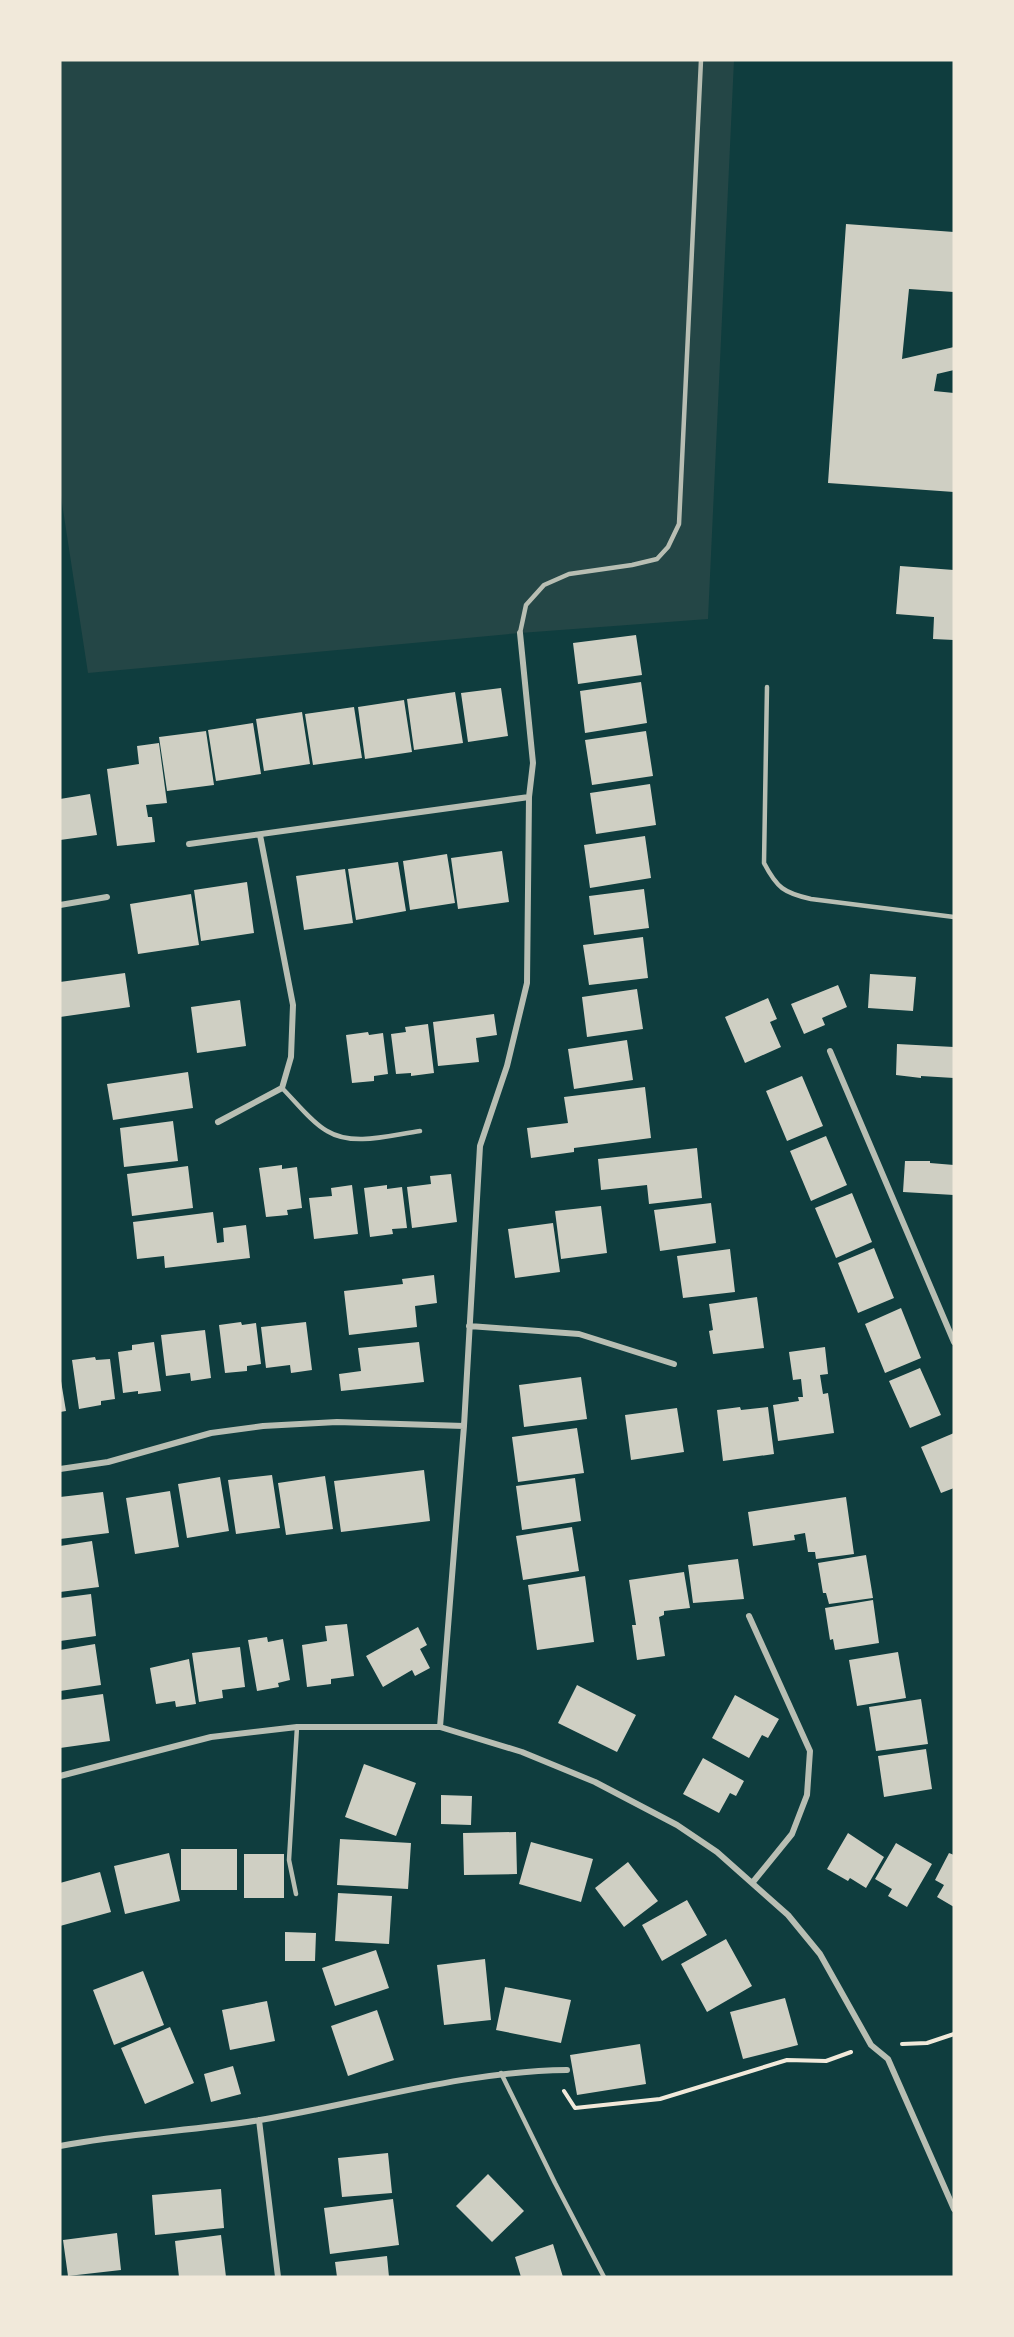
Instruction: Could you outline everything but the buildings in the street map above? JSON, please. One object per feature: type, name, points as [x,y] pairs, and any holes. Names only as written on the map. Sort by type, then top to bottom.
[{"type":"street","points":[[440,1727],[464,1426],[480,1146],[507,1066],[527,983],[529,797],[533,763],[520,633]]},
{"type":"street","points":[[189,844],[529,797]]},
{"type":"street","points":[[218,1122],[282,1088],[291,1057],[293,1005],[260,835]]},
{"type":"street","points":[[60,905],[107,897]]},
{"type":"street","points":[[830,1051],[954,1342]]},
{"type":"street","points":[[469,1326],[579,1334],[674,1364]]},
{"type":"street","points":[[60,1469],[108,1462],[211,1433],[263,1426],[337,1422],[464,1426]]},
{"type":"street","points":[[750,1616],[810,1751],[807,1795],[792,1834],[753,1882]]},
{"type":"street","points":[[60,1776],[211,1737],[297,1727],[440,1727],[522,1752],[595,1782],[677,1825],[717,1852],[788,1915],[820,1954],[871,2045],[888,2059],[954,2209]]},
{"type":"street","points":[[60,2146],[94,2139],[259,2120],[501,2073],[567,2070]]},
{"type":"street","points":[[259,2120],[278,2277]]},
{"type":"lane","points":[[520,633],[526,605],[544,585],[569,574],[657,559],[668,547],[679,524],[701,60]]},
{"type":"lane","points":[[767,687],[764,863],[774,883],[791,895],[811,899],[954,917]]},
{"type":"lane","points":[[282,1088],[325,1131],[343,1139],[420,1131]]},
{"type":"lane","points":[[296,1894],[289,1860],[297,1727]]},
{"type":"lane","points":[[501,2073],[604,2277]]},
{"type":"path","points":[[552,2070],[575,2108],[660,2099],[787,2060],[826,2061],[871,2045],[927,2043],[954,2034]]},
{"type":"shaded area","points":[[60,60],[734,60],[708,619],[520,633],[88,673],[60,490]]}]
